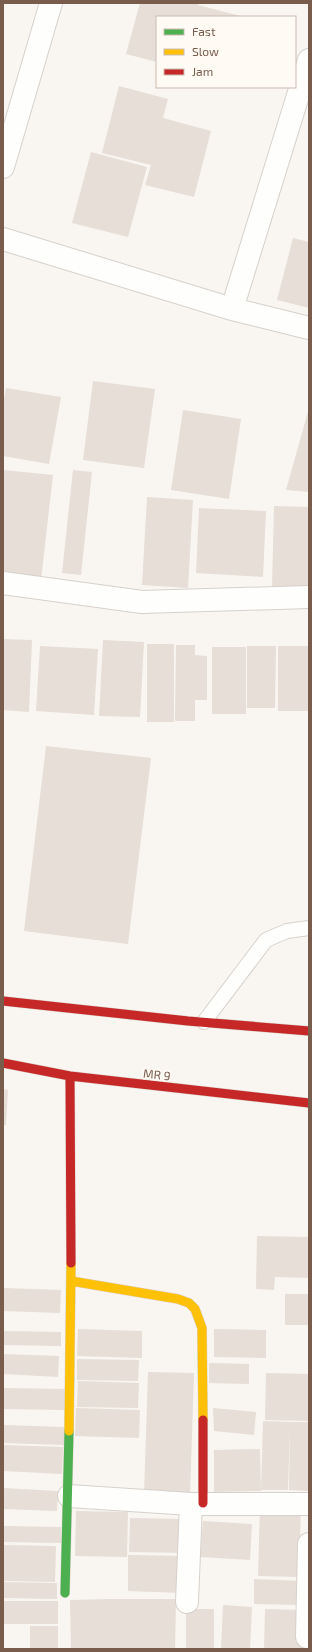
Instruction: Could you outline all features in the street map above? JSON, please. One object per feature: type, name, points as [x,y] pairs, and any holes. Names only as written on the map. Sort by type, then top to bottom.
[{"type":"street","points":[[3,167],[51,3]]},
{"type":"street","points":[[232,309],[306,86],[309,60]]},
{"type":"street","points":[[3,239],[232,309],[309,328]]},
{"type":"street","points":[[3,583],[142,602],[309,597]]},
{"type":"street","points":[[3,1000],[204,1022],[309,1031]]},
{"type":"street","name":"MR 9","points":[[3,1063],[70,1076],[309,1103]]},
{"type":"street","points":[[66,1593],[69,1496],[71,1281],[70,1076]]},
{"type":"street","points":[[71,1281],[189,1301],[199,1316],[202,1328],[197,1503],[187,1602]]},
{"type":"street","points":[[69,1496],[197,1503],[309,1504]]},
{"type":"street","points":[[307,1637],[309,1544]]},
{"type":"lane","points":[[204,1022],[266,940],[287,930],[309,928]]},
{"type":"building","points":[[140,3],[199,3],[198,5],[240,16],[156,16],[156,62],[126,54]]},
{"type":"building","points":[[119,86],[168,99],[163,118],[211,131],[194,197],[145,185],[151,165],[102,153]]},
{"type":"building","points":[[91,152],[147,167],[128,237],[72,223]]},
{"type":"building","points":[[293,238],[309,242],[309,308],[277,300]]},
{"type":"building","points":[[93,381],[155,389],[144,468],[83,460]]},
{"type":"building","points":[[6,388],[61,397],[49,464],[3,456],[3,405]]},
{"type":"building","points":[[309,408],[309,492],[286,490]]},
{"type":"building","points":[[183,410],[241,419],[229,499],[171,490]]},
{"type":"building","points":[[3,470],[53,475],[41,580],[3,575]]},
{"type":"building","points":[[73,470],[92,472],[81,575],[62,573]]},
{"type":"building","points":[[147,497],[193,500],[188,588],[142,585]]},
{"type":"building","points":[[274,506],[309,507],[309,587],[272,587]]},
{"type":"building","points":[[199,508],[266,511],[263,577],[196,573]]},
{"type":"building","points":[[3,639],[32,640],[29,712],[3,710]]},
{"type":"building","points":[[103,640],[144,642],[140,717],[99,716]]},
{"type":"building","points":[[147,644],[174,644],[174,722],[147,722]]},
{"type":"building","points":[[176,645],[195,645],[195,655],[207,656],[207,700],[195,700],[195,721],[175,721]]},
{"type":"building","points":[[40,646],[98,649],[94,715],[36,711]]},
{"type":"building","points":[[247,646],[276,646],[275,708],[247,708]]},
{"type":"building","points":[[278,646],[309,646],[309,711],[278,711]]},
{"type":"building","points":[[212,647],[246,647],[246,714],[212,714]]},
{"type":"building","points":[[46,746],[151,758],[128,944],[24,931]]},
{"type":"building","points":[[3,1089],[8,1090],[6,1125],[3,1125]]},
{"type":"building","points":[[257,1236],[309,1237],[309,1278],[275,1277],[274,1290],[256,1289]]},
{"type":"building","points":[[3,1288],[61,1290],[60,1313],[3,1311]]},
{"type":"building","points":[[285,1294],[309,1294],[309,1325],[285,1325]]},
{"type":"building","points":[[78,1329],[142,1331],[142,1358],[77,1356]]},
{"type":"building","points":[[214,1329],[266,1330],[266,1358],[214,1357]]},
{"type":"building","points":[[3,1331],[61,1332],[61,1346],[3,1345]]},
{"type":"building","points":[[3,1354],[59,1356],[58,1377],[3,1374]]},
{"type":"building","points":[[77,1359],[139,1360],[138,1381],[77,1380]]},
{"type":"building","points":[[209,1363],[249,1364],[249,1384],[209,1383]]},
{"type":"building","points":[[148,1372],[194,1373],[190,1497],[144,1495]]},
{"type":"building","points":[[266,1373],[309,1374],[309,1421],[265,1420]]},
{"type":"building","points":[[78,1381],[139,1383],[138,1408],[77,1407]]},
{"type":"building","points":[[3,1388],[67,1389],[67,1410],[3,1409]]},
{"type":"building","points":[[76,1408],[140,1410],[139,1438],[75,1436]]},
{"type":"building","points":[[213,1408],[256,1412],[254,1435],[214,1431]]},
{"type":"building","points":[[263,1421],[290,1422],[288,1490],[261,1490]]},
{"type":"building","points":[[290,1422],[309,1422],[309,1491],[289,1490]]},
{"type":"building","points":[[3,1425],[64,1427],[64,1445],[3,1443]]},
{"type":"building","points":[[3,1445],[63,1447],[62,1474],[3,1471]]},
{"type":"building","points":[[260,1449],[261,1491],[214,1492],[214,1450]]},
{"type":"building","points":[[3,1488],[58,1491],[57,1511],[3,1509]]},
{"type":"building","points":[[260,1505],[301,1506],[299,1577],[258,1576]]},
{"type":"building","points":[[76,1511],[128,1512],[127,1557],[75,1556]]},
{"type":"building","points":[[130,1518],[185,1519],[185,1553],[129,1552]]},
{"type":"building","points":[[203,1521],[252,1524],[250,1560],[200,1557]]},
{"type":"building","points":[[3,1526],[61,1527],[61,1543],[3,1542]]},
{"type":"building","points":[[4,1545],[56,1546],[55,1582],[4,1581]]},
{"type":"building","points":[[128,1555],[183,1556],[182,1593],[128,1591]]},
{"type":"building","points":[[254,1579],[303,1581],[302,1605],[254,1604]]},
{"type":"building","points":[[3,1582],[57,1583],[57,1599],[3,1598]]},
{"type":"building","points":[[176,1599],[175,1649],[71,1649],[70,1600]]},
{"type":"building","points":[[3,1601],[58,1601],[58,1624],[3,1624]]},
{"type":"building","points":[[223,1605],[252,1607],[250,1649],[221,1649]]},
{"type":"building","points":[[186,1609],[214,1609],[214,1649],[186,1649]]},
{"type":"building","points":[[265,1609],[302,1610],[302,1649],[264,1649]]},
{"type":"building","points":[[30,1626],[58,1626],[58,1649],[30,1649]]},
{"type":"traffic: fast","points":[[65,1593],[69,1431]]},
{"type":"traffic: slow","points":[[69,1431],[71,1263]]},
{"type":"traffic: slow","points":[[71,1281],[178,1299],[189,1303],[195,1309],[202,1328],[203,1420]]},
{"type":"traffic: jam","points":[[3,1001],[188,1021],[309,1031]]},
{"type":"traffic: jam","points":[[3,1063],[70,1076],[309,1103]]},
{"type":"traffic: jam","points":[[70,1076],[71,1263]]},
{"type":"traffic: jam","points":[[203,1420],[203,1503]]}]
